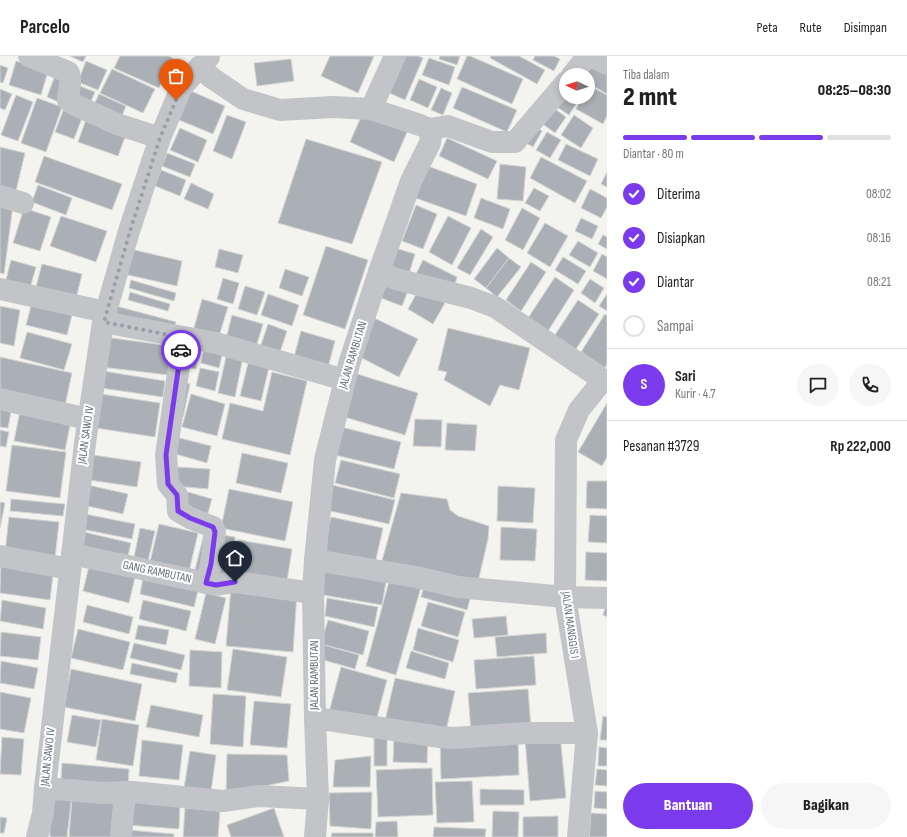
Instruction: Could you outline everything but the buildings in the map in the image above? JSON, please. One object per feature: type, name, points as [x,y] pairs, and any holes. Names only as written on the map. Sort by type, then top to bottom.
[{"type":"street","points":[[29,56],[68,72],[71,77],[68,100],[73,104],[118,124],[160,138]]},
{"type":"street","points":[[371,109],[394,56]]},
{"type":"street","points":[[578,68],[588,56]]},
{"type":"street","points":[[591,56],[607,64]]},
{"type":"street","points":[[204,61],[212,78],[243,99],[280,110],[333,107],[371,109],[429,129],[448,126],[492,142],[515,142],[559,90]]},
{"type":"street","name":"JALAN SAWO IV","points":[[38,837],[43,814],[88,419],[105,317],[130,231],[160,138],[181,88],[204,61]]},
{"type":"street","name":"JALAN RAMBUTAN","points":[[315,837],[318,799],[313,593],[325,460],[345,380],[379,272],[411,181],[430,143],[431,136],[429,129]]},
{"type":"street","points":[[0,196],[23,203]]},
{"type":"street","points":[[379,272],[471,298],[495,307],[605,381]]},
{"type":"street","points":[[0,289],[184,338],[216,343],[345,380]]},
{"type":"street","points":[[184,338],[166,455],[168,484],[177,495],[178,511],[190,518],[213,527],[215,532],[211,564],[206,583]]},
{"type":"street","name":"JALAN MANGGIS I","points":[[578,837],[587,733],[565,597],[566,440],[579,410],[605,381]]},
{"type":"street","points":[[0,399],[88,419]]},
{"type":"street","name":"GANG RAMBUTAN","points":[[0,556],[71,561],[216,585],[235,582],[313,593]]},
{"type":"street","points":[[315,560],[416,577],[458,587],[565,597],[607,598]]},
{"type":"street","points":[[315,718],[454,738],[526,733],[587,733]]},
{"type":"street","points":[[45,788],[102,792],[133,792],[223,801],[259,796],[318,799]]},
{"type":"street","points":[[121,837],[125,792]]},
{"type":"way so far","points":[[176,100],[160,138],[130,231],[104,322],[184,338],[181,350]]},
{"type":"route","points":[[181,350],[166,455],[168,484],[177,495],[178,511],[190,518],[213,527],[215,532],[211,564],[206,583],[216,585],[235,582]]}]
